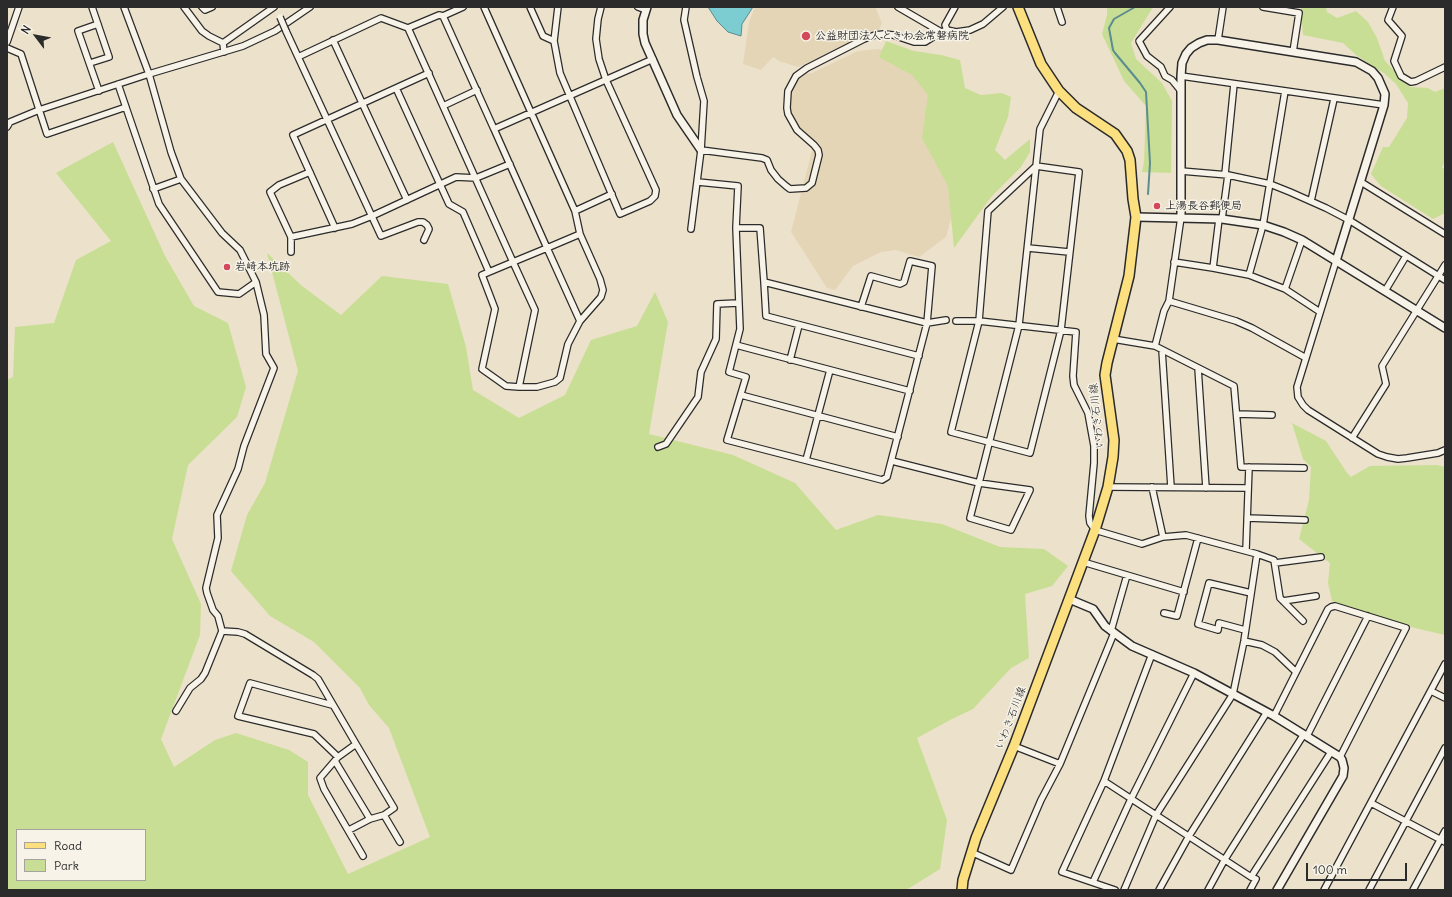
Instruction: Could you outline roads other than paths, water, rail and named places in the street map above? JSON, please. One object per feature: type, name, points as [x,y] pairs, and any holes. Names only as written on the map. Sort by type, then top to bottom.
[{"type":"main road","name":"いわき石川線","points":[[962,890],[963,880],[971,852],[1014,746],[1095,530],[1108,487],[1114,440],[1105,375],[1129,276],[1136,217],[1130,160],[1127,151],[1115,134],[1076,108],[1058,91],[1041,64],[1018,7]]},
{"type":"street","points":[[7,42],[19,7]]},
{"type":"street","points":[[90,63],[109,57],[92,7]]},
{"type":"street","points":[[124,7],[149,74],[171,152],[181,179],[222,233],[240,250],[256,282],[264,315],[266,354],[274,368],[244,446],[238,469],[217,515],[218,538],[206,588],[213,610],[218,616],[222,631],[205,673],[201,679],[190,688],[176,711]]},
{"type":"street","points":[[184,7],[202,31],[208,36],[223,43]]},
{"type":"street","points":[[202,7],[205,10],[212,7]]},
{"type":"street","points":[[223,43],[275,7],[381,236],[418,222],[423,222],[429,229],[424,240]]},
{"type":"street","points":[[8,123],[39,110],[118,84],[243,46],[264,37],[310,7]]},
{"type":"street","points":[[298,57],[380,18],[408,28],[439,14],[443,16],[463,7]]},
{"type":"street","points":[[484,7],[575,212],[580,234],[600,279],[603,290],[601,297],[580,321],[568,344],[560,378],[555,382],[537,387],[506,386],[482,369],[495,309],[482,275],[580,234]]},
{"type":"street","points":[[530,7],[543,36],[554,41]]},
{"type":"street","points":[[558,7],[554,41],[560,73],[620,214],[650,201],[655,196],[656,190],[606,80],[596,39],[601,7]]},
{"type":"street","points":[[638,7],[646,8],[643,20],[643,34],[677,115],[701,150],[762,158],[766,160],[778,179],[790,189],[806,188],[812,183],[819,155],[818,150],[814,145],[797,130],[788,114],[788,91],[796,76],[807,68],[864,39],[875,35],[894,35],[920,43],[932,39],[944,31],[945,25],[955,7]]},
{"type":"street","points":[[686,7],[684,20],[704,101],[698,182],[691,229]]},
{"type":"street","points":[[898,7],[944,31],[956,32],[970,30],[983,24],[1003,7]]},
{"type":"street","points":[[1057,7],[1062,22]]},
{"type":"street","points":[[1170,7],[1139,41],[1147,56],[1161,67],[1165,76],[1172,80],[1181,92]]},
{"type":"street","points":[[1218,40],[1223,7]]},
{"type":"street","points":[[1263,7],[1299,13],[1293,52]]},
{"type":"street","points":[[1393,7],[1388,20],[1402,36],[1394,61],[1401,76],[1411,82],[1416,81],[1445,67]]},
{"type":"street","points":[[443,16],[580,321]]},
{"type":"street","points":[[98,24],[78,31],[99,91]]},
{"type":"street","points":[[408,28],[535,310],[519,387]]},
{"type":"street","points":[[334,40],[406,200]]},
{"type":"street","points":[[1155,346],[1164,311],[1169,300],[1181,217],[1181,76],[1182,63],[1186,54],[1191,48],[1207,40],[1218,40],[1356,62],[1365,66],[1378,78],[1385,94],[1384,105],[1297,387],[1298,397],[1308,410],[1378,454],[1393,458],[1407,458],[1438,453],[1445,450]]},
{"type":"street","points":[[223,43],[224,52]]},
{"type":"street","points":[[7,48],[21,54],[47,134],[126,108]]},
{"type":"street","points":[[494,130],[653,59]]},
{"type":"street","points":[[335,228],[293,135],[428,74]]},
{"type":"street","points":[[1181,76],[1384,105]]},
{"type":"street","points":[[118,84],[159,204],[218,292],[239,294],[256,282]]},
{"type":"street","points":[[1213,268],[1221,219],[1234,84]]},
{"type":"street","points":[[396,88],[449,204],[463,212],[489,272]]},
{"type":"street","points":[[443,106],[477,90]]},
{"type":"street","points":[[892,461],[979,483],[1030,490],[1011,530],[970,518],[979,483],[989,442],[1019,325],[1040,129],[1058,91]]},
{"type":"street","points":[[1249,275],[1263,225],[1285,91]]},
{"type":"street","points":[[1312,201],[1334,99]]},
{"type":"street","points":[[291,237],[335,228],[372,216],[456,177],[476,178],[510,164]]},
{"type":"street","points":[[1036,166],[1079,172],[1061,330],[1030,454],[951,432],[979,321],[988,211],[1036,166]]},
{"type":"street","points":[[291,252],[291,237],[270,192],[279,185],[310,172]]},
{"type":"street","points":[[1181,172],[1226,175],[1270,184],[1312,201],[1349,220],[1445,280]]},
{"type":"street","points":[[154,189],[181,179]]},
{"type":"street","points":[[698,182],[738,186],[736,228],[740,329],[728,372],[746,377],[728,440],[882,480],[887,477],[927,323],[932,266],[910,261],[904,282],[900,284],[871,276],[862,307]]},
{"type":"street","points":[[1361,182],[1445,234]]},
{"type":"street","points":[[575,212],[612,194]]},
{"type":"street","points":[[1136,217],[1221,219],[1263,225],[1284,232],[1302,240],[1445,328]]},
{"type":"street","points":[[736,228],[760,228],[766,316],[919,356]]},
{"type":"street","points":[[1285,290],[1302,240]]},
{"type":"street","points":[[1028,248],[1069,252]]},
{"type":"street","points":[[1385,291],[1406,256]]},
{"type":"street","points":[[1174,262],[1249,275],[1285,290],[1320,312]]},
{"type":"street","points":[[1352,438],[1386,384],[1382,366],[1445,265]]},
{"type":"street","points":[[764,282],[927,323],[946,320]]},
{"type":"street","points":[[1169,300],[1236,321],[1252,328],[1306,358]]},
{"type":"street","points":[[658,447],[666,444],[698,397],[701,372],[716,339],[717,304],[738,303]]},
{"type":"street","points":[[956,321],[979,321],[1076,332],[1073,376],[1074,385],[1088,412],[1094,446],[1094,463],[1089,516],[1095,530],[1142,544],[1163,537],[1186,535],[1246,550],[1274,560],[1280,598],[1303,621]]},
{"type":"street","points":[[790,360],[799,325]]},
{"type":"street","points":[[1113,339],[1155,346],[1234,386],[1241,467],[1304,468]]},
{"type":"street","points":[[736,346],[910,391]]},
{"type":"street","points":[[1162,350],[1171,487]]},
{"type":"street","points":[[1198,368],[1206,488]]},
{"type":"street","points":[[806,460],[830,370]]},
{"type":"street","points":[[741,395],[898,437]]},
{"type":"street","points":[[1237,414],[1272,415]]},
{"type":"street","points":[[1246,550],[1249,467]]},
{"type":"street","points":[[1108,487],[1248,488]]},
{"type":"street","points":[[1152,487],[1163,537]]},
{"type":"street","points":[[1247,518],[1305,520]]},
{"type":"street","points":[[1164,613],[1177,616],[1198,538]]},
{"type":"street","points":[[1124,890],[1156,815],[1233,694],[1246,630],[1257,554]]},
{"type":"street","points":[[1275,564],[1321,557]]},
{"type":"street","points":[[1083,562],[1184,592]]},
{"type":"street","points":[[971,852],[1011,870],[1041,800],[1060,764],[1113,632],[1127,575]]},
{"type":"street","points":[[1246,630],[1219,623],[1218,630],[1198,624],[1209,584],[1251,593]]},
{"type":"street","points":[[1283,601],[1316,596]]},
{"type":"street","points":[[1069,599],[1093,610],[1101,621],[1132,646],[1194,673],[1274,716],[1340,757],[1344,768],[1343,776],[1277,890]]},
{"type":"street","points":[[1274,716],[1328,610],[1331,607],[1335,606],[1406,628],[1340,757]]},
{"type":"street","points":[[1208,890],[1225,859],[1305,735],[1368,616]]},
{"type":"street","points":[[222,631],[244,634],[318,679],[394,808],[349,830]]},
{"type":"street","points":[[1244,641],[1262,645],[1275,652],[1296,672]]},
{"type":"street","points":[[1115,890],[1062,872],[1104,781],[1152,654]]},
{"type":"street","points":[[1324,890],[1445,664]]},
{"type":"street","points":[[1093,882],[1131,799],[1194,673]]},
{"type":"street","points":[[332,705],[250,683],[238,716],[314,734],[337,759],[370,819]]},
{"type":"street","points":[[1431,691],[1445,698]]},
{"type":"street","points":[[1160,890],[1189,836],[1267,712]]},
{"type":"street","points":[[356,744],[337,759],[320,778],[324,789],[363,856]]},
{"type":"street","points":[[1014,746],[1060,764]]},
{"type":"street","points":[[1369,890],[1445,748]]},
{"type":"street","points":[[1251,876],[1331,752]]},
{"type":"street","points":[[1104,781],[1256,879],[1250,890]]},
{"type":"street","points":[[1371,803],[1443,841]]},
{"type":"street","points":[[384,814],[400,842]]},
{"type":"street","points":[[1413,890],[1443,841],[1445,831]]},
{"type":"water","points":[[708,7],[753,7],[742,24],[741,36],[728,32],[717,21]]},
{"type":"waterway","points":[[1135,7],[1114,19],[1109,28],[1113,50],[1146,92],[1150,163],[1148,194]]},
{"type":"place","name":"公益財団法人ときわ会常磐病院","points":[[806,36]]},
{"type":"place","name":"上湯長谷郵便局","points":[[1157,206]]},
{"type":"place","name":"岩崎本坑跡","points":[[227,267]]}]
